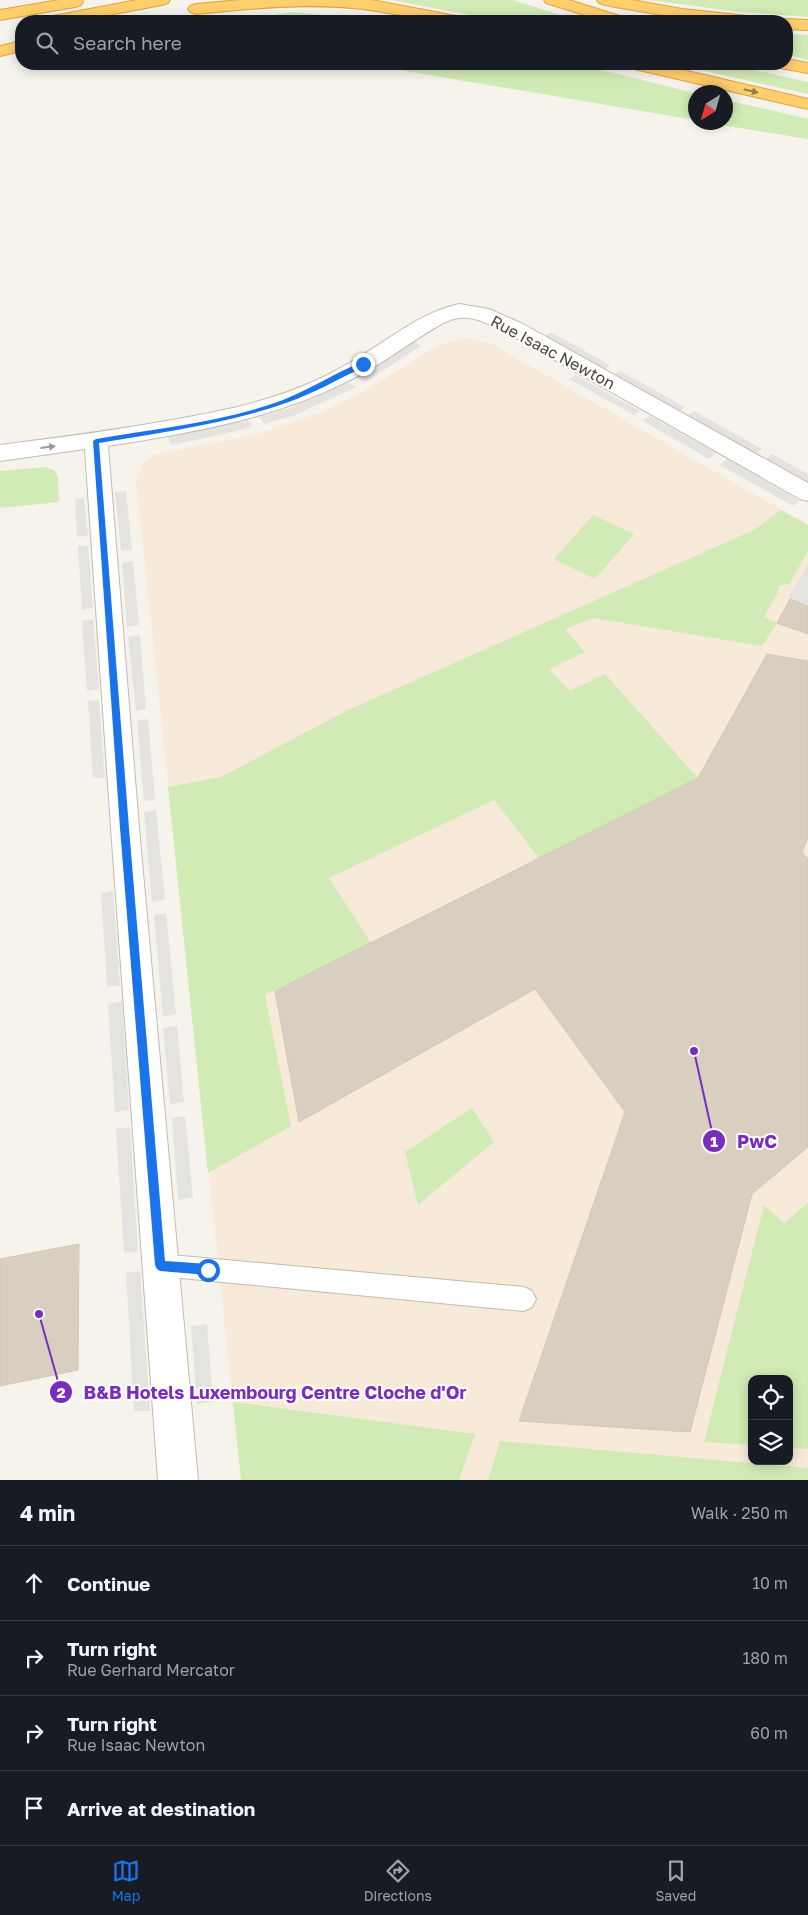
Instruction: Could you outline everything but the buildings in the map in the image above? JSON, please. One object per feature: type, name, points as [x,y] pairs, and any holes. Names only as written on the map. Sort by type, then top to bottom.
[{"type":"highway","points":[[60,5],[78,0]]},
{"type":"highway","points":[[0,16],[86,0]]},
{"type":"highway","points":[[84,15],[162,0]]},
{"type":"highway","points":[[177,13],[226,0]]},
{"type":"highway","points":[[552,0],[601,15]]},
{"type":"highway","points":[[605,0],[691,15]]},
{"type":"highway","points":[[196,9],[318,1],[386,7],[429,15]]},
{"type":"highway","points":[[793,24],[808,25]]},
{"type":"highway","points":[[0,51],[15,47]]},
{"type":"highway","points":[[793,65],[808,68]]},
{"type":"highway","points":[[662,70],[808,104]]},
{"type":"street","name":"Rue Isaac Newton","points":[[0,454],[96,441],[213,421],[286,401],[363,364],[428,323],[451,312],[470,311],[516,329],[808,493]]},
{"type":"street","points":[[96,441],[124,828],[178,1480]]},
{"type":"lane","points":[[160,1265],[524,1299]]},
{"type":"shaded area","points":[[551,332],[610,365],[604,370],[544,336]]},
{"type":"shaded area","points":[[464,338],[492,344],[808,525],[808,1480],[241,1480],[136,481],[144,462],[154,455],[258,434],[319,413],[371,387],[437,346]]},
{"type":"shaded area","points":[[413,341],[421,346],[365,382],[357,377]]},
{"type":"shaded area","points":[[620,371],[685,407],[679,412],[613,375]]},
{"type":"shaded area","points":[[575,375],[640,411],[634,415],[569,379]]},
{"type":"shaded area","points":[[347,382],[356,387],[293,416],[264,424],[259,417],[290,408]]},
{"type":"shaded area","points":[[694,411],[762,449],[756,454],[687,416]]},
{"type":"shaded area","points":[[649,416],[716,453],[709,459],[643,421]]},
{"type":"shaded area","points":[[248,420],[252,427],[215,436],[171,445],[168,437]]},
{"type":"shaded area","points":[[772,454],[808,474],[808,483],[766,459]]},
{"type":"shaded area","points":[[727,459],[799,500],[793,506],[720,465]]},
{"type":"shaded area","points":[[126,491],[132,550],[121,551],[115,492]]},
{"type":"shaded area","points":[[84,498],[88,536],[77,537],[75,499]]},
{"type":"shaded area","points":[[88,545],[93,608],[82,610],[78,546]]},
{"type":"shaded area","points":[[133,561],[139,625],[127,627],[122,563]]},
{"type":"shaded area","points":[[808,564],[808,605],[788,598]]},
{"type":"shaded area","points":[[93,619],[99,689],[87,691],[82,621]]},
{"type":"shaded area","points":[[140,635],[146,709],[136,711],[128,637]]},
{"type":"shaded area","points":[[99,700],[105,777],[93,778],[88,701]]},
{"type":"shaded area","points":[[148,719],[155,800],[144,801],[137,720]]},
{"type":"shaded area","points":[[156,810],[165,899],[152,902],[144,812]]},
{"type":"shaded area","points":[[113,891],[120,985],[107,987],[101,893]]},
{"type":"shaded area","points":[[166,913],[176,1014],[163,1017],[154,915]]},
{"type":"shaded area","points":[[122,1001],[129,1110],[115,1112],[108,1004]]},
{"type":"shaded area","points":[[177,1026],[184,1102],[170,1104],[163,1028]]},
{"type":"shaded area","points":[[185,1116],[193,1197],[178,1200],[172,1118]]},
{"type":"shaded area","points":[[130,1127],[138,1251],[124,1253],[116,1129]]},
{"type":"shaded area","points":[[140,1271],[150,1411],[134,1411],[126,1273]]},
{"type":"shaded area","points":[[207,1324],[213,1402],[197,1404],[191,1326]]},
{"type":"green space","points":[[392,0],[513,0],[560,15],[469,15]]},
{"type":"green space","points":[[649,0],[808,0],[808,17],[740,12]]},
{"type":"green space","points":[[291,12],[321,15],[274,15]]},
{"type":"green space","points":[[793,34],[808,35],[808,60],[793,56]]},
{"type":"green space","points":[[399,70],[601,70],[688,91],[688,119]]},
{"type":"green space","points":[[700,70],[755,70],[808,82],[808,94]]},
{"type":"green space","points":[[733,102],[808,119],[808,139],[733,127]]},
{"type":"green space","points":[[45,467],[54,470],[58,477],[59,502],[0,508],[0,471]]},
{"type":"green space","points":[[781,510],[808,525],[808,551],[789,584],[779,586],[778,592],[764,617],[777,623],[762,646],[593,618],[565,629],[585,652],[549,669],[570,691],[605,674],[698,778],[539,858],[494,800],[329,878],[371,943],[265,995],[291,1126],[208,1173],[168,787],[221,777],[348,710],[754,530]]},
{"type":"green space","points":[[593,515],[634,534],[595,579],[554,559]]},
{"type":"green space","points":[[472,1108],[494,1142],[418,1205],[405,1152]]},
{"type":"green space","points":[[808,1203],[808,1449],[793,1448],[793,1375],[748,1375],[748,1445],[704,1442],[764,1205],[784,1223]]},
{"type":"green space","points":[[233,1402],[475,1434],[459,1480],[241,1480]]},
{"type":"green space","points":[[500,1441],[748,1463],[748,1465],[808,1468],[808,1480],[488,1480]]},
{"type":"place","name":"PwC","points":[[694,1051]]},
{"type":"place","name":"B&B Hotels Luxembourg Centre Cloche d'Or","points":[[39,1314]]},
{"type":"route","points":[[208,1270],[160,1265],[124,828],[96,441],[213,421],[252,412],[286,401],[326,384],[363,364]]}]
